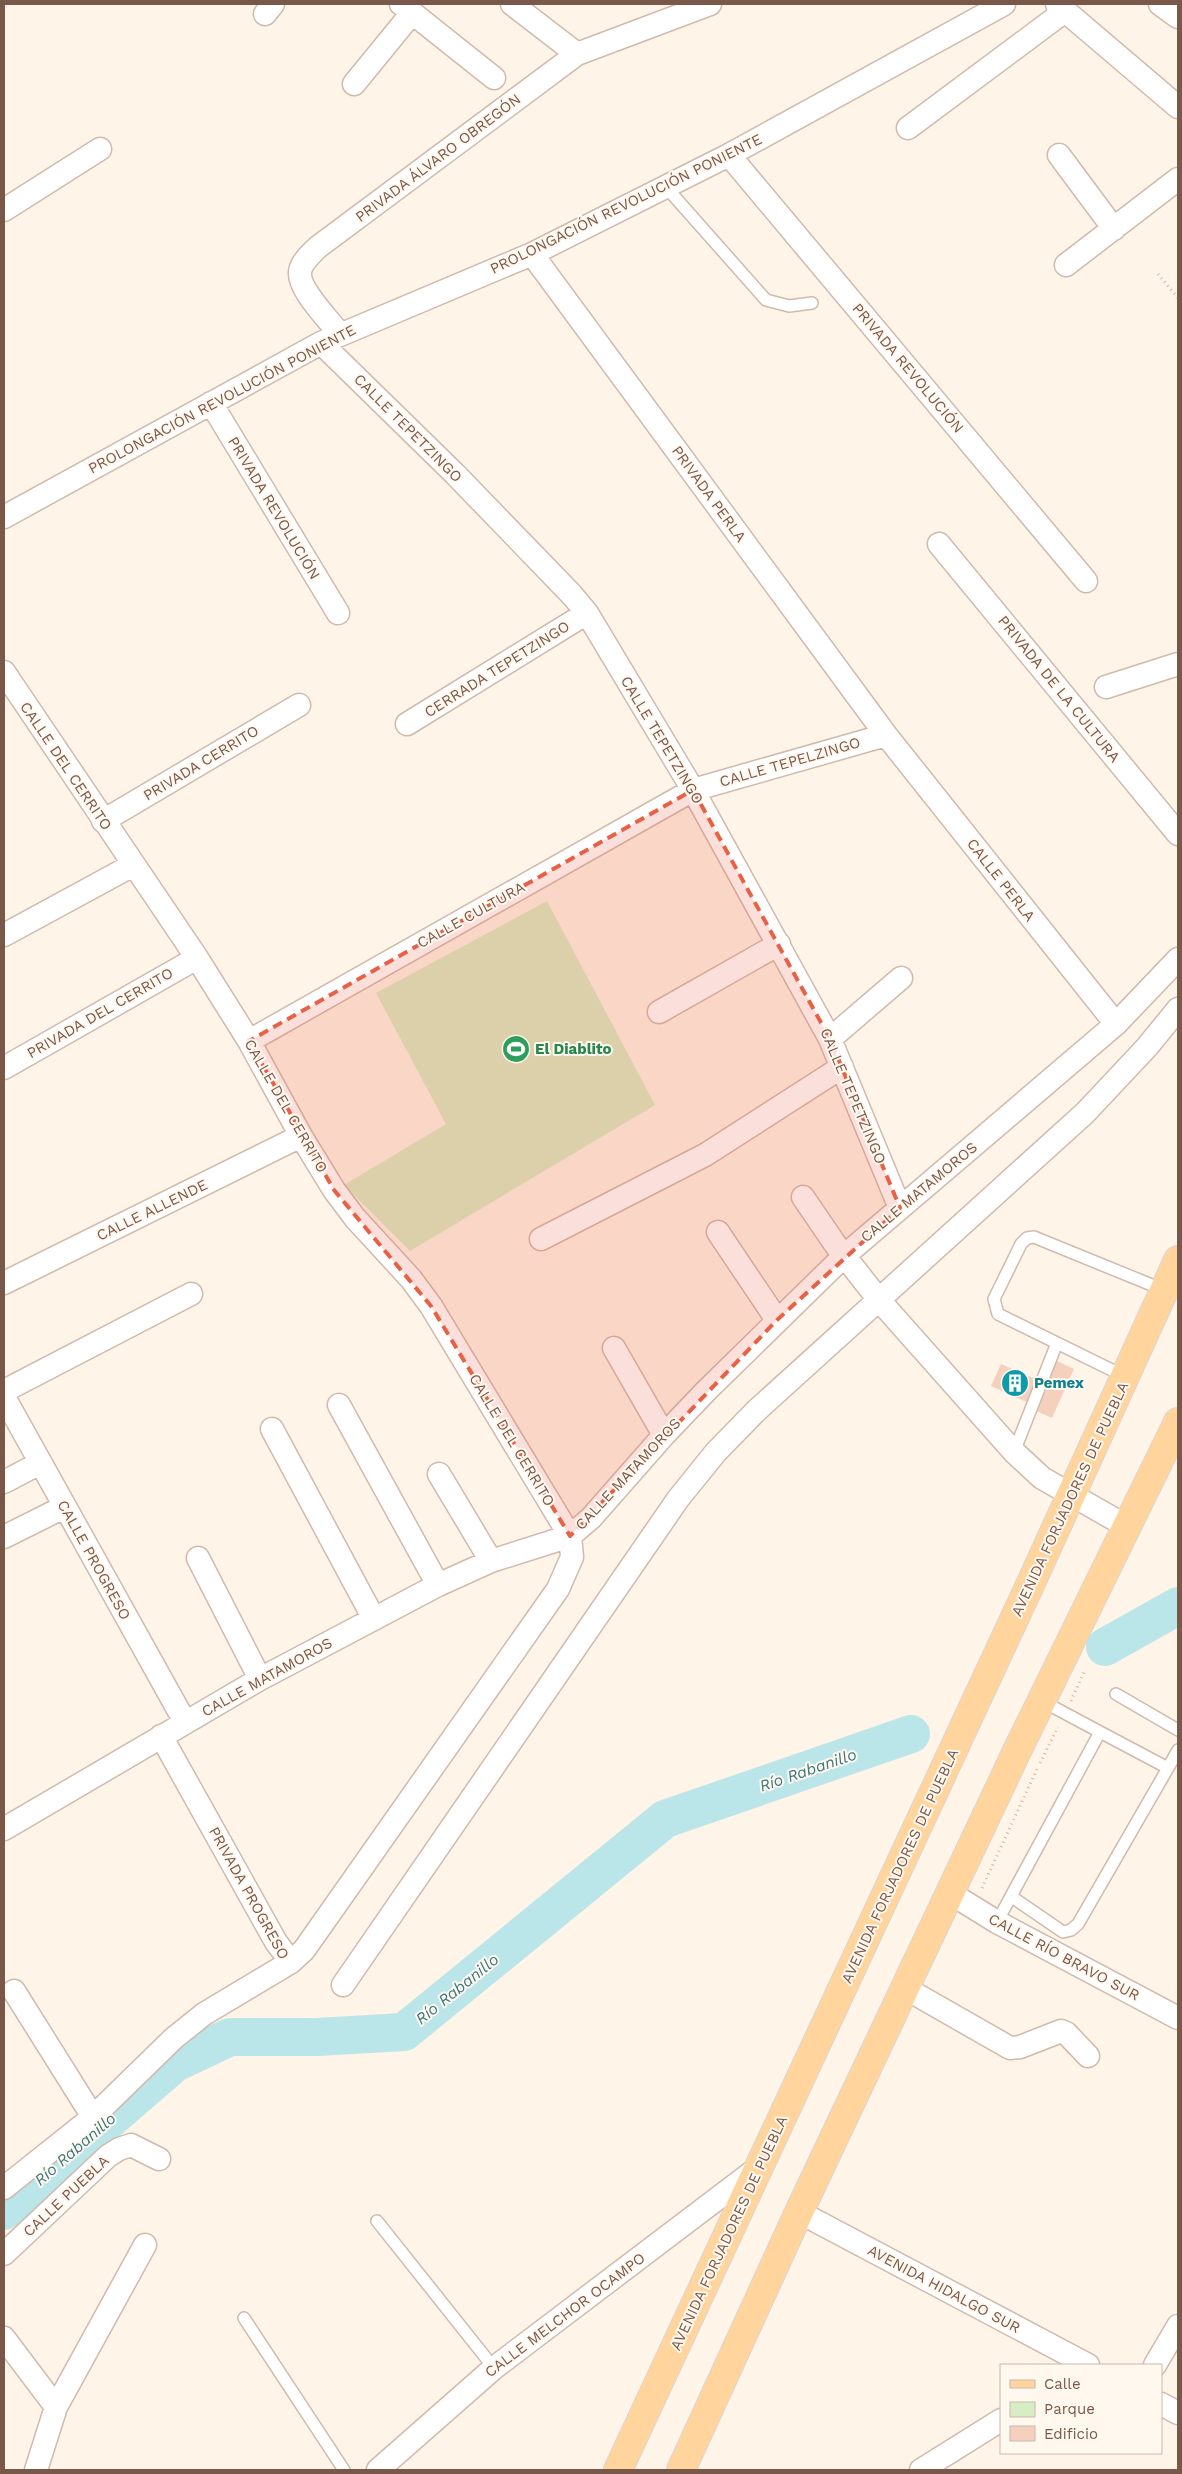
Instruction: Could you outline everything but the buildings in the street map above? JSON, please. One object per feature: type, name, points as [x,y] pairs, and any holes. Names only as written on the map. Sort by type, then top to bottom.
[{"type":"main road","name":"AVENIDA FORJADORES DE PUEBLA","points":[[618,2470],[1026,1594],[1178,1260]]},
{"type":"main road","points":[[681,2470],[799,2212],[950,1893],[1178,1422]]},
{"type":"street","points":[[512,4],[577,54]]},
{"type":"street","name":"PRIVADA ÁLVARO OBREGÓN","points":[[330,338],[302,286],[300,271],[307,258],[318,247],[577,54],[710,4]]},
{"type":"street","name":"PROLONGACIÓN REVOLUCIÓN PONIENTE","points":[[4,517],[330,338],[532,254],[665,186],[729,156],[1004,4]]},
{"type":"street","points":[[1160,4],[1178,17]]},
{"type":"street","points":[[908,128],[1061,7],[1178,107]]},
{"type":"street","points":[[354,84],[406,8],[494,78]]},
{"type":"street","points":[[4,210],[100,149]]},
{"type":"street","points":[[1059,155],[1114,229]]},
{"type":"street","name":"PRIVADA REVOLUCIÓN","points":[[729,156],[1086,581]]},
{"type":"street","points":[[1066,265],[1178,179]]},
{"type":"street","name":"PRIVADA PERLA","points":[[532,254],[886,735]]},
{"type":"street","name":"CALLE TEPETZINGO","points":[[330,338],[455,474],[572,595],[587,614],[693,790],[830,1039],[900,1208]]},
{"type":"street","name":"PRIVADA REVOLUCIÓN","points":[[211,403],[338,613]]},
{"type":"street","name":"PRIVADA DE LA CULTURA","points":[[939,544],[1178,834]]},
{"type":"street","name":"CERRADA TEPETZINGO","points":[[407,724],[587,614]]},
{"type":"street","points":[[1106,687],[1178,664]]},
{"type":"street","name":"CALLE DEL CERRITO","points":[[4,672],[197,958],[249,1041],[301,1136],[334,1190],[355,1218],[411,1279],[430,1306],[570,1536]]},
{"type":"street","name":"PRIVADA CERRITO","points":[[103,821],[299,705]]},
{"type":"street","name":"CALLE TEPELZINGO","points":[[693,790],[886,735]]},
{"type":"street","name":"CALLE PERLA","points":[[886,735],[1116,1024]]},
{"type":"street","name":"CALLE CULTURA","points":[[249,1041],[693,790]]},
{"type":"street","points":[[4,935],[133,865]]},
{"type":"street","points":[[659,1012],[779,944]]},
{"type":"street","name":"PRIVADA DEL CERRITO","points":[[4,1068],[197,958]]},
{"type":"street","name":"CALLE MATAMOROS","points":[[7,1820],[161,1736],[260,1679],[438,1585],[490,1561],[570,1536],[591,1518],[664,1435],[777,1320],[844,1256],[1116,1024],[1178,959]]},
{"type":"street","points":[[830,1039],[901,978]]},
{"type":"street","points":[[343,1985],[678,1499],[716,1452],[757,1410],[1085,1113],[1147,1047],[1178,1009]]},
{"type":"street","points":[[541,1239],[705,1155],[842,1067]]},
{"type":"street","name":"CALLE ALLENDE","points":[[4,1284],[301,1136]]},
{"type":"street","points":[[803,1197],[844,1256],[878,1300],[1014,1452],[1042,1478],[1128,1527]]},
{"type":"street","points":[[718,1232],[777,1320]]},
{"type":"street","points":[[4,1391],[191,1294]]},
{"type":"street","points":[[614,1348],[664,1435]]},
{"type":"street","name":"CALLE PROGRESO","points":[[4,1397],[185,1722]]},
{"type":"street","points":[[338,1405],[438,1585]]},
{"type":"street","points":[[272,1429],[374,1619]]},
{"type":"street","points":[[4,1482],[40,1463]]},
{"type":"street","points":[[439,1474],[490,1561]]},
{"type":"street","points":[[4,1537],[64,1507]]},
{"type":"street","points":[[291,1962],[304,1950],[558,1588],[572,1557],[570,1536]]},
{"type":"street","points":[[198,1558],[260,1679]]},
{"type":"street","name":"PRIVADA PROGRESO","points":[[4,2188],[93,2117],[182,2032],[204,2014],[291,1962],[276,1942],[161,1736]]},
{"type":"street","name":"CALLE RÍO BRAVO SUR","points":[[950,1893],[997,1922],[1178,2018]]},
{"type":"street","points":[[905,1988],[1010,2048],[1020,2047],[1061,2031],[1066,2033],[1088,2056]]},
{"type":"street","points":[[14,1991],[93,2117]]},
{"type":"street","name":"CALLE PUEBLA","points":[[4,2254],[108,2156],[119,2149],[131,2145],[159,2158]]},
{"type":"street","name":"CALLE MELCHOR OCAMPO","points":[[378,2470],[494,2368],[759,2168]]},
{"type":"street","name":"AVENIDA HIDALGO SUR","points":[[799,2212],[1086,2364]]},
{"type":"street","points":[[36,2470],[56,2406],[145,2245]]},
{"type":"street","points":[[1156,2364],[1178,2326]]},
{"type":"street","points":[[4,2338],[56,2406]]},
{"type":"street","points":[[1162,2405],[1178,2413]]},
{"type":"street","points":[[921,2470],[1000,2421]]},
{"type":"lane","points":[[665,186],[766,300],[789,306],[812,303]]},
{"type":"lane","points":[[1126,1377],[998,1314],[994,1306],[994,1299],[1021,1244],[1027,1238],[1034,1237],[1164,1291]]},
{"type":"lane","points":[[1014,1452],[1057,1343]]},
{"type":"lane","points":[[1116,1694],[1178,1730]]},
{"type":"lane","points":[[1042,1701],[1168,1768]]},
{"type":"lane","points":[[997,1922],[1100,1732]]},
{"type":"lane","points":[[1012,1897],[1063,1932],[1071,1930],[1078,1924],[1178,1750]]},
{"type":"lane","points":[[377,2221],[494,2368]]},
{"type":"lane","points":[[244,2318],[344,2470]]},
{"type":"path","points":[[1158,274],[1178,298]]},
{"type":"highlighted area","points":[[693,790],[830,1039],[900,1208],[777,1320],[570,1536],[431,1306],[334,1190],[249,1041]]},
{"type":"green space","name":"El Diablito","points":[[547,901],[655,1105],[410,1251],[344,1185],[446,1124],[376,993]]},
{"type":"waterway","points":[[1105,1647],[1178,1606]]},
{"type":"waterway","name":"Río Rabanillo","points":[[4,2211],[175,2063],[230,2037],[317,2037],[404,2032],[665,1819],[911,1734]]},
{"type":"place","name":"El Diablito","points":[[516,1049]]},
{"type":"place","name":"Pemex","points":[[1015,1383]]}]
